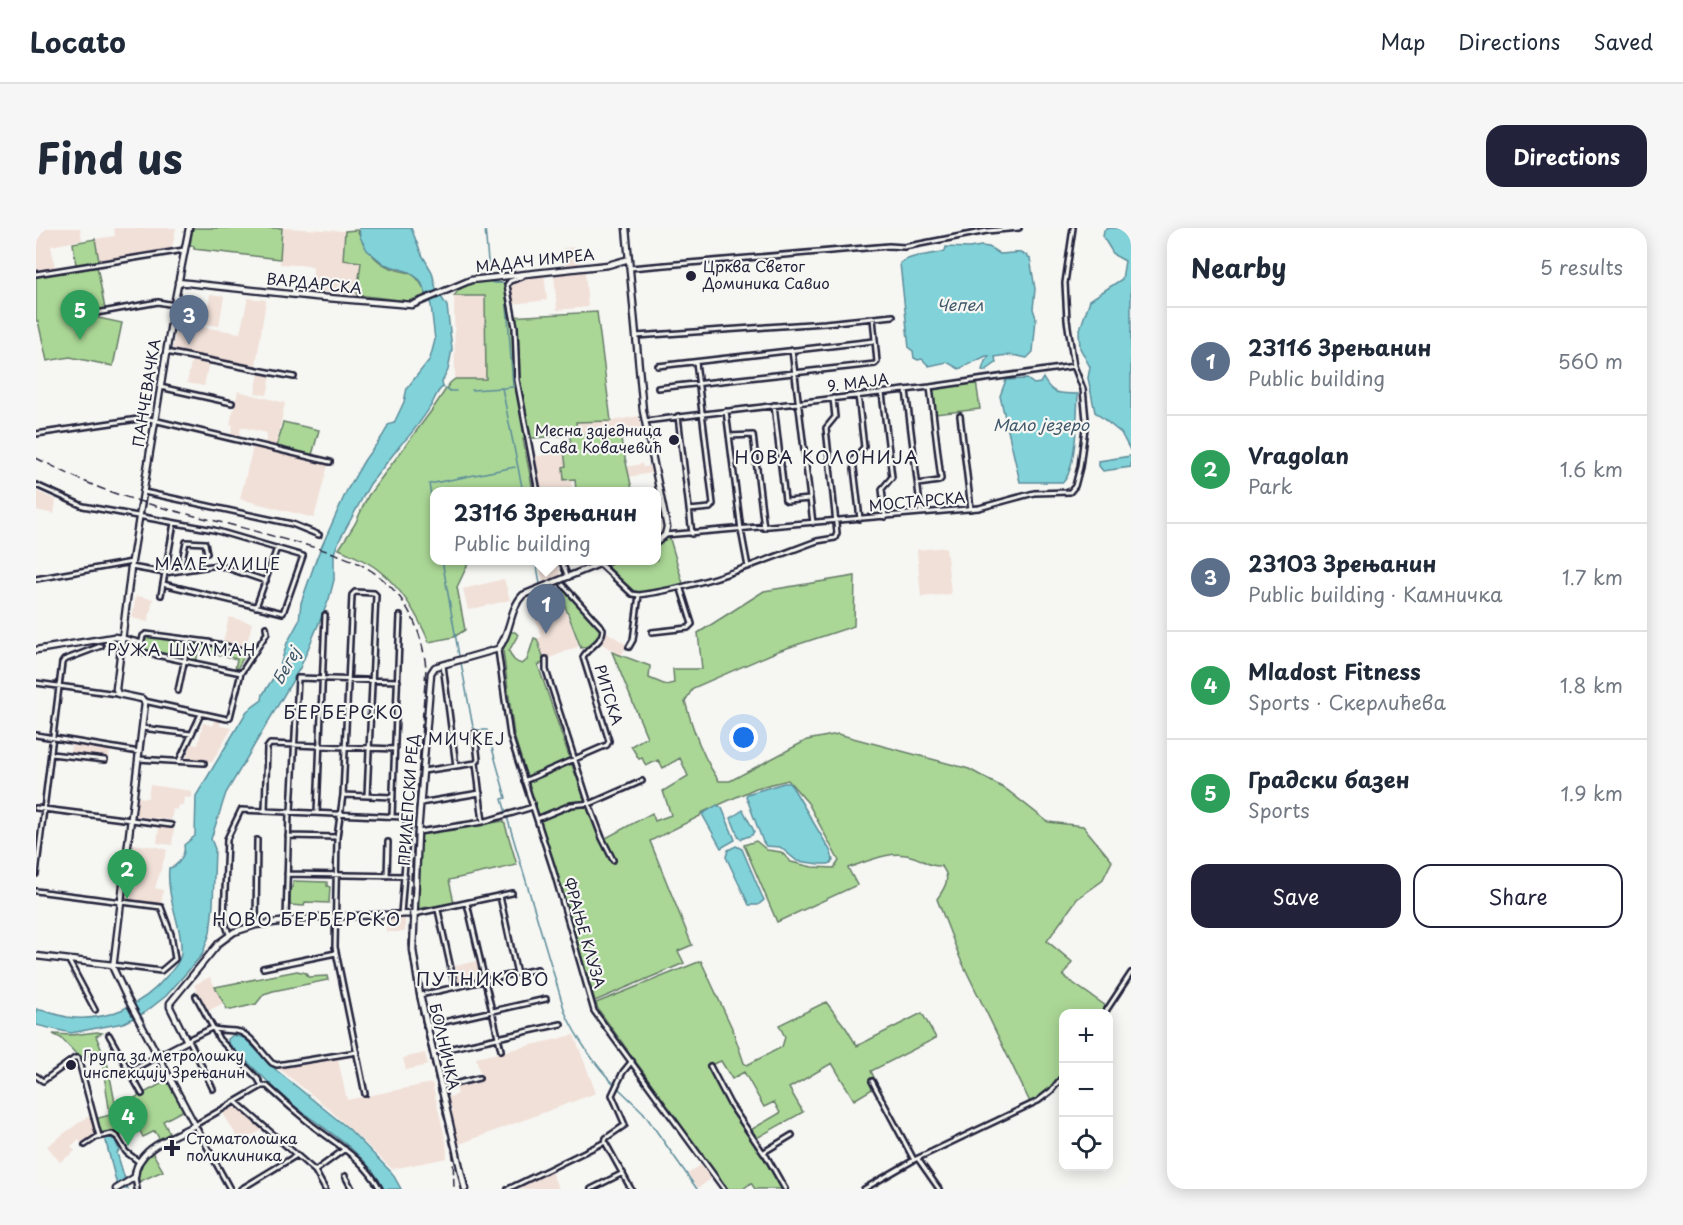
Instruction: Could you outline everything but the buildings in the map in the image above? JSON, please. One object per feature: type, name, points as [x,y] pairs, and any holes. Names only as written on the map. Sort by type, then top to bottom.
[{"type":"street","name":"ПАНЧЕВАЧКА","points":[[117,694],[132,565],[160,387],[189,228]]},
{"type":"street","points":[[626,228],[645,421],[659,487]]},
{"type":"street","points":[[630,268],[889,246],[904,247],[987,231],[1019,228]]},
{"type":"street","name":"МОСТАРСКА","points":[[665,535],[971,509],[998,504],[1026,494],[1067,493],[1073,489],[1080,467],[1086,413],[1080,378],[1074,366],[1067,320],[1065,283],[1073,228]]},
{"type":"street","points":[[36,274],[184,250]]},
{"type":"street","name":"МАДАЧ ИМРЕА","points":[[445,291],[471,280],[608,265],[629,260]]},
{"type":"street","points":[[525,273],[507,285],[515,327],[518,380],[537,487]]},
{"type":"street","name":"ВАРДАРСКА","points":[[178,282],[412,305],[445,291]]},
{"type":"street","points":[[91,314],[158,302],[174,305]]},
{"type":"street","points":[[636,336],[893,316]]},
{"type":"street","points":[[658,388],[876,364],[873,318]]},
{"type":"street","points":[[658,366],[875,341]]},
{"type":"street","points":[[792,350],[813,523]]},
{"type":"street","points":[[166,352],[294,377]]},
{"type":"street","points":[[689,510],[710,508],[712,504],[696,361]]},
{"type":"street","name":"9. МАЈА","points":[[645,421],[930,387],[1074,366]]},
{"type":"street","points":[[160,387],[232,403]]},
{"type":"street","points":[[918,484],[941,480],[930,387]]},
{"type":"street","points":[[906,389],[921,513]]},
{"type":"street","points":[[882,393],[892,477],[882,489],[885,517]]},
{"type":"street","points":[[858,395],[864,447],[853,460],[860,519]]},
{"type":"street","points":[[601,565],[632,594],[639,595],[681,589],[729,575],[817,541],[835,538],[837,533],[826,428],[835,417],[833,398]]},
{"type":"street","points":[[774,405],[784,500],[810,499]]},
{"type":"street","points":[[726,411],[747,567]]},
{"type":"street","points":[[678,416],[692,534]]},
{"type":"street","points":[[960,416],[971,509]]},
{"type":"street","points":[[36,434],[145,418],[330,462]]},
{"type":"street","points":[[729,436],[753,435],[764,528]]},
{"type":"street","points":[[36,485],[83,506],[214,530],[303,556],[283,613],[163,584]]},
{"type":"street","points":[[144,492],[292,524],[319,535]]},
{"type":"street","points":[[661,497],[667,525],[665,535],[661,538]]},
{"type":"street","points":[[161,595],[174,524]]},
{"type":"street","points":[[180,570],[186,542],[205,543],[207,552]]},
{"type":"street","points":[[256,607],[277,548]]},
{"type":"street","points":[[36,579],[132,565],[165,573],[218,565],[266,581]]},
{"type":"street","points":[[563,565],[568,577]]},
{"type":"street","points":[[456,766],[443,665],[498,649],[504,642],[518,603],[524,595],[598,565]]},
{"type":"street","name":"РИТСКА","points":[[524,781],[607,745],[609,741],[583,657],[596,644],[603,632],[563,585]]},
{"type":"street","points":[[652,632],[690,627],[692,624],[681,589]]},
{"type":"street","points":[[365,1094],[336,953],[337,837],[343,795],[352,595],[355,592],[374,592],[376,595],[367,796]]},
{"type":"street","points":[[629,647],[633,640],[639,595]]},
{"type":"street","points":[[317,813],[325,615]]},
{"type":"street","points":[[392,816],[400,616]]},
{"type":"street","points":[[36,683],[117,694],[227,719],[230,717],[241,673],[267,633],[266,627]]},
{"type":"street","points":[[241,673],[140,650],[146,634],[189,639],[254,653]]},
{"type":"street","points":[[36,650],[102,639],[122,638],[142,643]]},
{"type":"street","points":[[178,691],[189,639]]},
{"type":"street","points":[[36,874],[62,663],[64,660],[100,646]]},
{"type":"street","name":"ФРАЊЕ КЛУЗА","points":[[498,649],[510,736],[594,1011],[724,1189]]},
{"type":"street","points":[[546,659],[546,670],[574,760],[598,829],[613,860]]},
{"type":"street","name":"ПРИЛЕПСКИ РЕД","points":[[413,912],[431,673],[434,668],[443,665]]},
{"type":"street","points":[[286,921],[288,836],[298,679],[300,677],[398,681]]},
{"type":"street","points":[[144,701],[114,971],[230,1189]]},
{"type":"street","points":[[179,761],[201,714]]},
{"type":"street","points":[[142,728],[190,734]]},
{"type":"street","points":[[475,733],[483,822]]},
{"type":"street","points":[[36,735],[139,752]]},
{"type":"street","points":[[265,811],[267,748],[272,744],[395,749]]},
{"type":"street","points":[[51,754],[105,760]]},
{"type":"street","points":[[138,759],[204,763]]},
{"type":"street","points":[[423,771],[476,763]]},
{"type":"street","points":[[537,819],[571,805],[589,804],[642,782]]},
{"type":"street","points":[[420,803],[480,793]]},
{"type":"street","points":[[343,795],[393,797]]},
{"type":"street","points":[[418,832],[483,822],[533,807]]},
{"type":"street","points":[[36,808],[171,825]]},
{"type":"street","points":[[229,934],[224,919],[227,837],[241,810],[404,817],[408,823],[401,914]]},
{"type":"street","points":[[288,836],[337,837]]},
{"type":"street","points":[[256,925],[257,840]]},
{"type":"street","points":[[387,876],[388,842]]},
{"type":"street","points":[[287,874],[405,876]]},
{"type":"street","points":[[36,891],[161,907],[171,934],[175,959],[161,971],[36,956]]},
{"type":"street","points":[[213,1089],[169,1005],[229,934],[256,925],[286,921],[336,916],[401,914],[438,909],[512,893]]},
{"type":"street","points":[[500,896],[517,974]]},
{"type":"street","points":[[467,903],[501,1050]]},
{"type":"street","points":[[438,909],[455,987]]},
{"type":"street","name":"БОЛНИЧКА","points":[[413,912],[413,950],[420,995],[465,1189]]},
{"type":"street","points":[[262,968],[336,953]]},
{"type":"street","points":[[68,960],[95,1010]]},
{"type":"street","points":[[420,995],[537,969]]},
{"type":"street","points":[[1107,1009],[1131,973]]},
{"type":"street","points":[[196,996],[219,1038],[262,1086]]},
{"type":"street","points":[[426,1026],[546,999]]},
{"type":"street","points":[[432,1052],[561,1024]]},
{"type":"street","points":[[129,1072],[212,1028],[242,1033],[272,1063],[277,1065],[357,1052]]},
{"type":"street","points":[[219,1038],[224,1031]]},
{"type":"street","points":[[109,1035],[142,1094]]},
{"type":"street","points":[[36,1076],[43,1081],[78,1058],[99,1136]]},
{"type":"street","points":[[508,1189],[605,1142],[606,1138],[625,1125],[612,1095],[623,1072],[632,1061]]},
{"type":"street","points":[[710,1066],[730,1104],[765,1154],[785,1189]]},
{"type":"street","points":[[441,1088],[479,1078]]},
{"type":"street","points":[[872,1081],[915,1159],[939,1189]]},
{"type":"street","points":[[864,1189],[915,1159],[1038,1101],[1059,1081]]},
{"type":"street","points":[[137,1189],[135,1177],[138,1161],[147,1152],[262,1086],[267,1086],[295,1112],[360,1162],[380,1189]]},
{"type":"street","points":[[236,1102],[315,1171],[325,1189]]},
{"type":"street","points":[[85,1145],[99,1136],[110,1133],[115,1135],[126,1152],[138,1161]]},
{"type":"street","points":[[765,1154],[766,1150],[792,1135]]},
{"type":"street","points":[[605,1142],[631,1189]]},
{"type":"street","points":[[315,1171],[345,1149]]},
{"type":"street","points":[[241,1189],[297,1155]]},
{"type":"street","points":[[591,1189],[623,1173]]},
{"type":"street","points":[[345,1176],[352,1189]]},
{"type":"street","points":[[116,1189],[135,1177]]},
{"type":"shaded area","points":[[36,228],[80,228],[82,240],[51,246],[55,268],[36,271]]},
{"type":"shaded area","points":[[114,228],[176,228],[172,248],[99,261],[95,239],[115,236]]},
{"type":"shaded area","points":[[283,228],[345,231],[343,260],[362,262],[357,295],[312,291],[313,266],[280,264]]},
{"type":"shaded area","points":[[577,247],[578,264],[565,266],[563,248]]},
{"type":"shaded area","points":[[585,272],[588,307],[557,310],[554,275]]},
{"type":"shaded area","points":[[544,273],[547,300],[512,304],[510,282],[528,274]]},
{"type":"shaded area","points":[[210,294],[224,296],[219,326],[206,324]]},
{"type":"shaded area","points":[[454,296],[485,296],[486,379],[455,379]]},
{"type":"shaded area","points":[[248,298],[266,300],[256,365],[172,352],[177,323],[240,333]]},
{"type":"shaded area","points":[[192,357],[209,361],[204,386],[187,383]]},
{"type":"shaded area","points":[[259,373],[271,375],[267,395],[255,393]]},
{"type":"shaded area","points":[[238,391],[285,403],[276,446],[265,444],[267,433],[241,427],[239,437],[231,435],[233,425],[230,424]]},
{"type":"shaded area","points":[[639,416],[641,429],[577,434],[576,422],[611,421]]},
{"type":"shaded area","points":[[571,442],[572,450],[566,467],[563,468],[564,481],[571,481],[572,487],[539,487],[533,457],[544,455],[544,451],[556,449],[556,444]]},
{"type":"shaded area","points":[[253,447],[328,465],[314,518],[240,499]]},
{"type":"shaded area","points":[[642,464],[643,467],[651,466],[652,473],[628,477],[626,467]]},
{"type":"shaded area","points":[[36,491],[56,500],[54,514],[36,510]]},
{"type":"shaded area","points":[[946,547],[951,594],[921,597],[917,550]]},
{"type":"shaded area","points":[[539,565],[557,565],[561,575],[543,582]]},
{"type":"shaded area","points":[[504,579],[510,600],[468,610],[463,589]]},
{"type":"shaded area","points":[[558,591],[579,646],[545,660],[537,639],[542,637],[529,602]]},
{"type":"shaded area","points":[[136,596],[153,599],[148,622],[132,618]]},
{"type":"shaded area","points":[[229,617],[252,623],[246,648],[223,642]]},
{"type":"shaded area","points":[[605,631],[627,645],[621,656],[599,642]]},
{"type":"shaded area","points":[[214,720],[221,721],[220,726],[232,728],[212,762],[186,760],[191,744],[198,745],[203,723],[213,726]]},
{"type":"shaded area","points":[[71,744],[110,750],[109,759],[70,753]]},
{"type":"shaded area","points":[[150,785],[192,791],[191,798],[184,797],[183,805],[178,805],[178,810],[173,809],[171,820],[134,816],[136,797],[148,798]]},
{"type":"shaded area","points":[[159,827],[174,829],[172,845],[157,843]]},
{"type":"shaded area","points":[[132,844],[167,850],[155,888],[163,890],[161,905],[125,900]]},
{"type":"shaded area","points":[[386,915],[405,915],[405,932],[386,932]]},
{"type":"shaded area","points":[[477,961],[481,978],[460,983],[455,966]]},
{"type":"shaded area","points":[[210,977],[223,1003],[208,1011],[194,985]]},
{"type":"shaded area","points":[[574,1035],[596,1093],[457,1145],[451,1113],[453,1111],[447,1098],[458,1094],[456,1087],[482,1080],[476,1058]]},
{"type":"shaded area","points":[[425,1053],[428,1065],[406,1070],[403,1058]]},
{"type":"shaded area","points":[[355,1054],[355,1056],[338,1060],[347,1100],[432,1083],[446,1142],[447,1158],[392,1169],[328,1108],[277,1067]]},
{"type":"shaded area","points":[[237,1105],[264,1129],[240,1142],[223,1113]]},
{"type":"shaded area","points":[[91,1114],[96,1136],[83,1145],[79,1140],[71,1146],[75,1151],[60,1162],[47,1146]]},
{"type":"shaded area","points":[[703,1163],[714,1177],[698,1188],[688,1174]]},
{"type":"shaded area","points":[[551,1172],[559,1189],[516,1189],[540,1177]]},
{"type":"green space","points":[[193,228],[282,228],[280,259],[194,249],[194,246],[190,245]]},
{"type":"green space","points":[[357,230],[374,257],[391,268],[413,275],[427,295],[408,301],[357,295],[361,262],[343,260],[345,231]]},
{"type":"green space","points":[[95,239],[99,261],[76,265],[73,243]]},
{"type":"green space","points":[[97,266],[105,309],[80,314],[122,323],[113,366],[70,357],[47,361],[38,321],[36,321],[36,277]]},
{"type":"green space","points":[[475,282],[505,283],[508,317],[597,312],[611,421],[576,422],[577,434],[619,431],[632,487],[576,487],[575,479],[564,480],[563,467],[566,466],[564,451],[571,450],[570,435],[523,439],[532,487],[430,487],[430,565],[468,565],[457,587],[465,630],[454,637],[429,642],[414,612],[394,584],[373,566],[339,549],[355,524],[368,496],[450,383],[455,379],[486,379],[485,296],[454,296],[460,289]]},
{"type":"green space","points":[[976,381],[980,409],[935,414],[932,387]]},
{"type":"green space","points":[[283,422],[319,430],[312,455],[277,447]]},
{"type":"green space","points":[[665,537],[670,539],[684,587],[640,594],[633,593],[604,565],[661,565],[661,540]]},
{"type":"green space","points":[[855,576],[854,626],[778,651],[693,688],[685,701],[703,752],[719,781],[730,781],[807,740],[838,734],[969,769],[1007,790],[1048,822],[1083,826],[1112,861],[1102,881],[1077,899],[1047,941],[1072,962],[1063,976],[1106,1006],[1104,1009],[1059,1009],[1059,1079],[1040,1097],[1030,1102],[960,958],[937,899],[945,887],[947,878],[941,866],[897,854],[872,859],[848,868],[857,885],[777,922],[744,845],[756,841],[767,850],[781,852],[791,862],[812,867],[834,868],[839,861],[808,803],[788,780],[756,788],[701,813],[700,816],[650,841],[692,945],[678,951],[684,963],[595,1001],[514,735],[503,650],[510,632],[518,635],[509,651],[515,660],[522,664],[527,660],[534,638],[537,639],[545,662],[538,665],[574,771],[611,861],[614,861],[604,839],[652,813],[655,821],[671,815],[663,791],[688,776],[680,758],[663,768],[658,760],[646,766],[631,746],[647,737],[612,652],[650,666],[649,678],[666,685],[674,683],[673,669],[702,669],[698,633],[764,591]]},
{"type":"green space","points":[[565,588],[602,630],[595,644],[581,648],[560,593]]},
{"type":"green space","points":[[157,635],[188,640],[183,659],[142,651],[146,636]]},
{"type":"green space","points":[[189,639],[246,653],[237,669],[235,669],[237,659],[199,650],[196,661],[185,659]]},
{"type":"green space","points":[[504,821],[517,865],[449,880],[454,903],[416,909],[421,834]]},
{"type":"green space","points":[[293,881],[327,882],[327,886],[330,887],[329,903],[305,902],[304,906],[290,905],[290,888],[293,887]]},
{"type":"green space","points":[[701,961],[732,1028],[744,1063],[747,1065],[782,1047],[785,1037],[779,1025],[826,1002],[857,1046],[922,1013],[936,1038],[871,1071],[877,1084],[854,1100],[832,1063],[789,1088],[803,1112],[755,1139],[749,1131],[780,1113],[774,1102],[764,1107],[744,1072],[732,1079],[721,1061],[708,1066],[783,1189],[755,1189],[751,1183],[743,1189],[727,1189],[598,1009],[596,1003]]},
{"type":"green space","points":[[297,971],[306,973],[308,977],[327,976],[328,980],[273,991],[264,994],[256,1004],[231,1010],[227,1009],[215,987]]},
{"type":"green space","points":[[102,1033],[96,1036],[108,1066],[116,1108],[168,1080],[184,1110],[163,1121],[171,1136],[161,1142],[155,1131],[143,1137],[138,1127],[135,1128],[126,1116],[118,1120],[122,1142],[115,1135],[99,1136],[95,1119],[110,1115],[101,1054],[79,1057],[61,1038],[53,1034],[72,1035]]},
{"type":"green space","points":[[151,1150],[163,1171],[136,1183],[136,1165]]},
{"type":"water","name":"Бегеј","points":[[359,228],[411,228],[432,272],[436,289],[447,306],[452,349],[448,370],[442,382],[443,387],[417,426],[370,484],[339,541],[334,553],[334,580],[329,599],[300,668],[226,793],[211,839],[215,849],[213,905],[210,933],[202,955],[166,996],[144,1013],[123,1023],[71,1033],[36,1025],[36,1009],[81,1018],[122,1010],[157,987],[177,963],[181,954],[181,943],[170,891],[169,868],[178,863],[183,856],[184,845],[195,836],[196,796],[247,711],[262,700],[263,694],[279,669],[287,643],[299,621],[301,603],[317,557],[347,490],[388,425],[394,423],[404,402],[407,388],[430,359],[435,340],[431,305],[420,280],[409,272],[384,264],[367,250],[360,237]]},
{"type":"water","points":[[1131,228],[1131,452],[1121,433],[1095,412],[1088,378],[1090,367],[1080,348],[1079,332],[1090,300],[1122,279],[1125,261],[1114,255],[1103,237],[1104,230]]},
{"type":"water","name":"Чепел","points":[[946,247],[989,247],[1000,254],[1019,253],[1030,258],[1035,289],[1033,309],[1036,318],[1033,352],[1027,358],[1011,355],[995,357],[996,363],[985,371],[982,370],[989,356],[959,369],[947,362],[929,366],[922,359],[914,358],[913,351],[909,348],[900,263],[910,258],[945,251]]},
{"type":"water","name":"Мало језеро","points":[[1043,378],[1053,391],[1078,394],[1071,466],[1063,482],[1020,482],[1000,396],[1006,380],[1027,379],[1034,384],[1040,383]]},
{"type":"water","points":[[1131,456],[1131,467],[1103,471],[1099,466],[1099,461]]},
{"type":"water","points":[[789,783],[793,788],[831,852],[833,861],[829,864],[797,861],[780,847],[766,846],[763,842],[746,796]]},
{"type":"water","points":[[717,805],[722,808],[735,840],[721,848],[702,814]]},
{"type":"water","points":[[743,810],[754,831],[752,835],[741,839],[731,818]]},
{"type":"water","points":[[736,846],[742,849],[764,900],[758,905],[749,905],[726,857],[728,850]]},
{"type":"water","points":[[233,1035],[245,1038],[276,1070],[349,1129],[392,1173],[401,1189],[384,1189],[377,1176],[357,1154],[287,1099],[228,1043],[228,1039]]},
{"type":"water","points":[[110,1137],[115,1140],[119,1150],[117,1153],[128,1189],[118,1189],[105,1138]]},
{"type":"waterway","points":[[485,228],[489,272]]},
{"type":"waterway","points":[[490,281],[503,283],[506,289],[513,387],[503,388]]},
{"type":"waterway","points":[[443,387],[456,391]]},
{"type":"waterway","points":[[472,390],[502,388],[522,487]]},
{"type":"waterway","points":[[430,490],[429,484],[515,467]]},
{"type":"waterway","points":[[443,565],[459,656]]},
{"type":"waterway","points":[[537,565],[540,584]]},
{"type":"waterway","points":[[461,663],[473,727],[476,730],[487,730],[506,798],[502,799],[506,813]]},
{"type":"waterway","points":[[507,817],[565,1012],[587,1050],[614,1084]]},
{"type":"waterway","points":[[618,1088],[643,1112],[697,1189]]},
{"type":"railway","points":[[36,458],[111,492],[170,510],[311,546],[352,560],[387,583],[411,615],[421,641],[426,668],[410,893],[409,945],[419,1008],[453,1156],[454,1189]]},
{"type":"place","name":"Црква Светог Доминика Савио","points":[[691,276]]},
{"type":"place","name":"Градски базен","points":[[80,340]]},
{"type":"place","name":"23103 Зрењанин","points":[[189,345]]},
{"type":"place","name":"Месна заједница Сава Ковачевић","points":[[674,440]]},
{"type":"place","name":"23116 Зрењанин","points":[[546,634]]},
{"type":"place","name":"Vragolan","points":[[127,899]]},
{"type":"place","name":"Група за метролошку инспекцију Зрењанин","points":[[71,1065]]},
{"type":"place","name":"Mladost Fitness","points":[[128,1146]]},
{"type":"place","name":"Стоматолошка поликлиника","points":[[172,1148]]},
{"type":"district","name":"НОВА КОЛОНИЈА","points":[[827,458]]},
{"type":"district","name":"МАЛЕ УЛИЦЕ","points":[[218,564]]},
{"type":"district","name":"РУЖА ШУЛМАН","points":[[182,650]]},
{"type":"district","name":"БЕРБЕРСКО","points":[[344,713]]},
{"type":"district","name":"МИЧКЕЈ","points":[[467,739]]},
{"type":"district","name":"НОВО БЕРБЕРСКО","points":[[307,920]]},
{"type":"district","name":"ПУТНИКОВО","points":[[483,980]]}]
